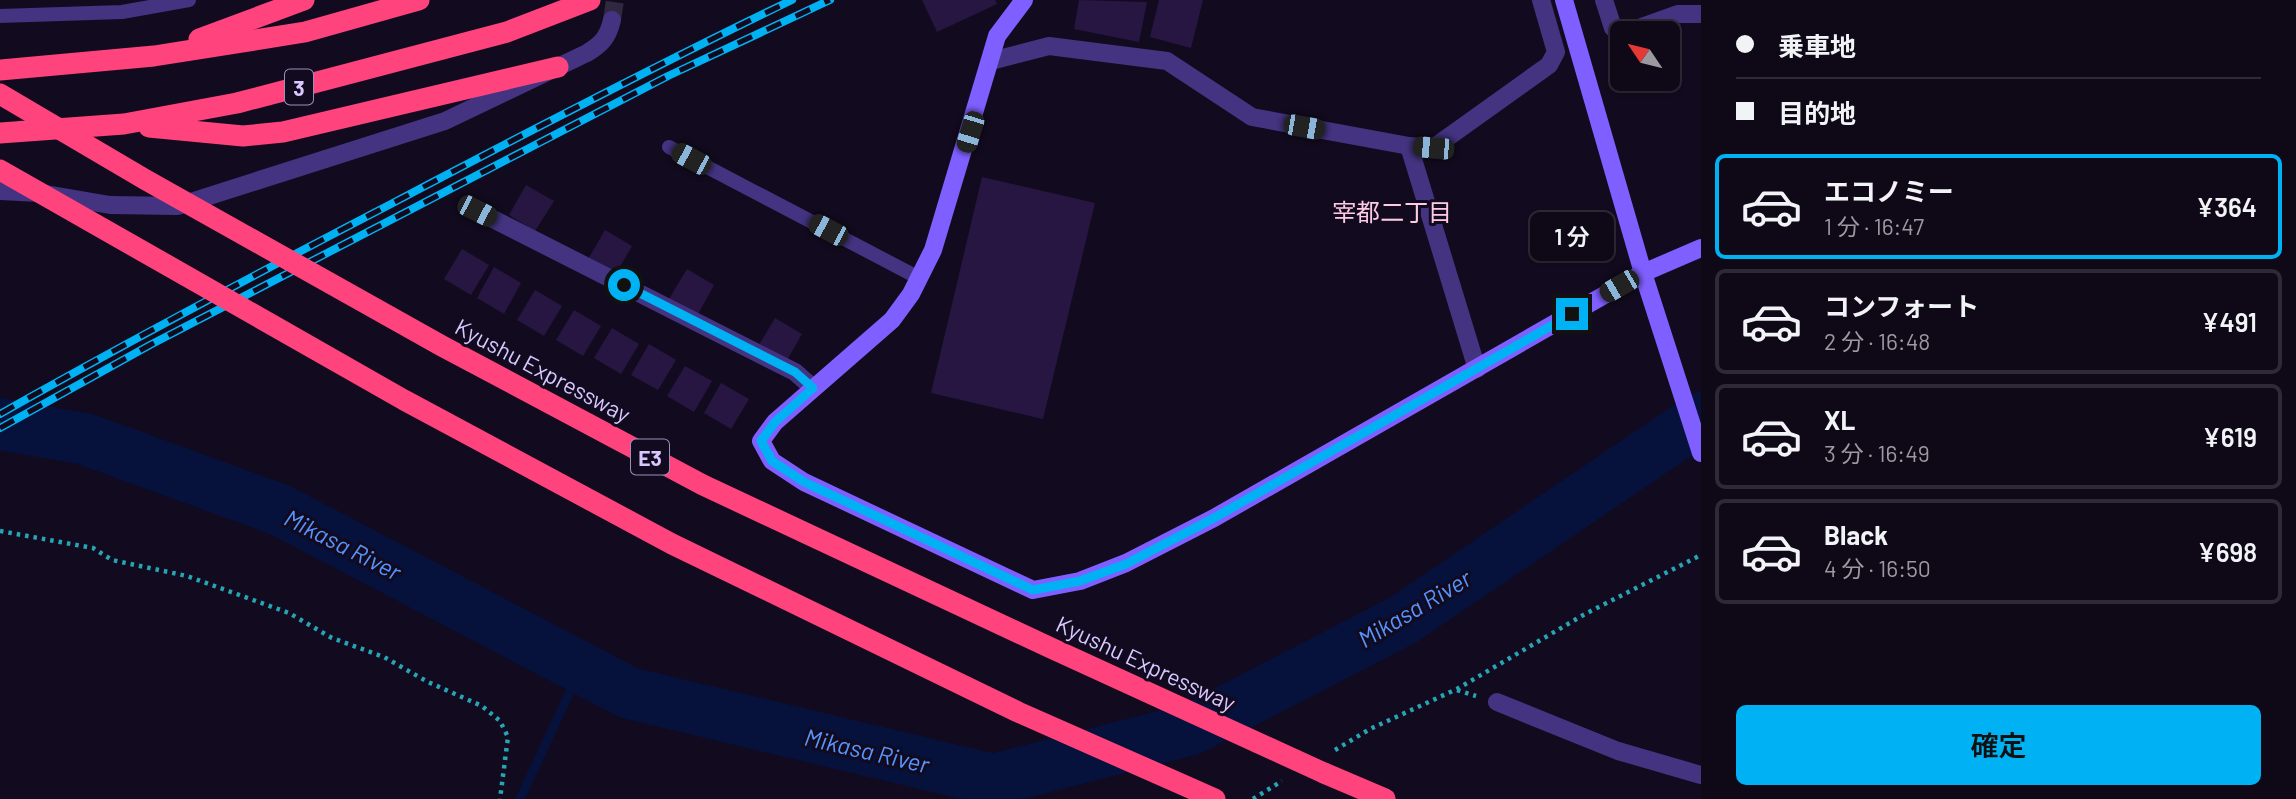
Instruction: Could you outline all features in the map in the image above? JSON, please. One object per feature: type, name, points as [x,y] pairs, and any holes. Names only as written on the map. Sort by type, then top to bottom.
[{"type":"highway","points":[[154,56],[304,0]]},
{"type":"highway","points":[[0,70],[154,56],[305,32],[419,0]]},
{"type":"highway","name":"3","points":[[0,133],[124,124],[237,103],[507,32],[590,0]]},
{"type":"highway","points":[[124,124],[243,136],[284,132],[558,67]]},
{"type":"highway","name":"Kyushu Expressway","points":[[0,94],[146,180],[442,346],[703,485],[1051,648],[1324,765],[1385,799]]},
{"type":"highway","points":[[0,170],[404,400],[672,544],[1018,712],[1215,799]]},
{"type":"street","points":[[1024,0],[997,36],[933,250],[911,294],[892,320],[775,422],[761,441],[772,461],[804,482],[1033,590],[1080,581],[1126,564],[1214,518],[1643,273],[1701,248]]},
{"type":"street","points":[[991,61],[1049,46],[1167,61],[1252,117],[1433,148],[1549,65],[1556,52],[1541,0]]},
{"type":"street","points":[[1564,0],[1643,273],[1701,453]]},
{"type":"street","points":[[1604,0],[1611,21]]},
{"type":"street","points":[[1659,21],[1678,14],[1701,14]]},
{"type":"street","points":[[0,191],[40,193],[110,205],[178,206],[445,121],[600,45],[608,35],[612,20]]},
{"type":"street","points":[[1409,146],[1477,369]]},
{"type":"street","points":[[477,211],[795,372],[813,388]]},
{"type":"street","points":[[1497,702],[1618,751],[1701,775]]},
{"type":"lane","points":[[0,16],[122,12],[189,0]]},
{"type":"lane","points":[[669,147],[919,278]]},
{"type":"path","points":[[0,531],[93,548],[112,560],[187,576],[289,613],[332,638],[384,657],[482,706],[500,721],[508,737],[500,799]]},
{"type":"path","points":[[1324,765],[1370,729],[1457,689],[1585,614],[1701,555]]},
{"type":"path","points":[[1253,799],[1288,778]]},
{"type":"building","points":[[922,0],[995,0],[997,4],[937,32]]},
{"type":"building","points":[[1079,0],[1147,2],[1139,42],[1074,29]]},
{"type":"building","points":[[1159,0],[1203,0],[1191,48],[1150,37]]},
{"type":"building","points":[[982,177],[1095,203],[1043,419],[931,393]]},
{"type":"building","points":[[526,185],[554,201],[535,231],[509,215]]},
{"type":"building","points":[[605,230],[632,246],[614,277],[587,261]]},
{"type":"building","points":[[462,249],[489,265],[471,295],[444,279]]},
{"type":"building","points":[[494,267],[521,283],[504,314],[477,298]]},
{"type":"building","points":[[687,269],[714,285],[697,316],[669,299]]},
{"type":"building","points":[[535,290],[562,306],[544,336],[517,320]]},
{"type":"building","points":[[574,310],[601,326],[583,356],[556,340]]},
{"type":"building","points":[[775,318],[802,334],[785,364],[757,348]]},
{"type":"building","points":[[612,328],[639,344],[621,374],[594,358]]},
{"type":"building","points":[[649,344],[676,360],[658,390],[631,375]]},
{"type":"building","points":[[685,366],[712,381],[694,412],[667,396]]},
{"type":"building","points":[[721,383],[749,399],[731,429],[704,413]]},
{"type":"waterway","name":"Mikasa River","points":[[0,424],[85,439],[280,510],[629,693],[993,780],[1192,729],[1403,620],[1701,418]]},
{"type":"waterway","points":[[520,799],[581,668]]},
{"type":"tunnel","points":[[612,20],[615,0]]},
{"type":"railway","points":[[0,414],[146,333],[342,230],[591,100],[792,0]]},
{"type":"railway","points":[[0,428],[150,345],[668,76],[830,0]]},
{"type":"district","name":"宰都二丁目","points":[[1392,211]]},
{"type":"route","points":[[624,285],[795,372],[813,388],[775,422],[761,441],[772,461],[804,482],[1033,590],[1080,581],[1126,564],[1214,518],[1572,314]]}]
